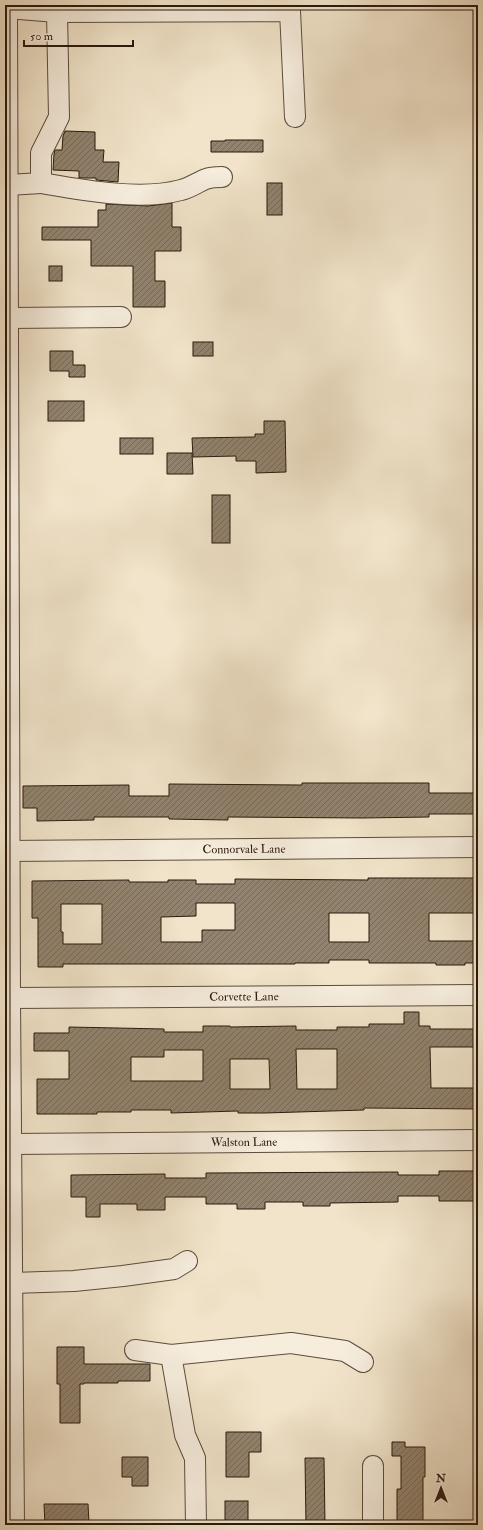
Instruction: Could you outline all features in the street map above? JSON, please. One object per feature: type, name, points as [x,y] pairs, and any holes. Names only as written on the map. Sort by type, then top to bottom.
[{"type":"street","points":[[14,1525],[9,1321],[12,1283],[7,665],[7,6],[57,12],[290,11],[295,117]]},
{"type":"street","points":[[40,183],[41,153],[59,117],[57,12]]},
{"type":"street","points":[[8,185],[40,183],[82,190],[121,194],[157,194],[181,190],[207,179],[222,177]]},
{"type":"street","points":[[8,318],[121,317]]},
{"type":"street","name":"Connorvale Lane","points":[[8,851],[478,847]]},
{"type":"street","name":"Corvette Lane","points":[[10,998],[478,994]]},
{"type":"street","name":"Walston Lane","points":[[11,1144],[478,1140]]},
{"type":"street","points":[[12,1283],[74,1282],[123,1276],[174,1269],[187,1261]]},
{"type":"street","points":[[135,1350],[171,1355],[291,1343],[346,1351],[363,1362]]},
{"type":"street","points":[[171,1355],[185,1435],[195,1458],[196,1525]]},
{"type":"street","points":[[373,1466],[373,1525]]},
{"type":"building","points":[[65,131],[95,132],[95,150],[104,150],[103,162],[119,162],[118,182],[96,180],[96,178],[79,178],[79,171],[53,170],[55,150],[62,150]]},
{"type":"building","points":[[263,140],[263,152],[211,152],[211,141]]},
{"type":"building","points":[[267,183],[282,183],[282,215],[267,215]]},
{"type":"building","points":[[172,203],[172,227],[181,227],[181,251],[155,251],[155,281],[165,281],[165,307],[133,307],[133,266],[91,266],[91,240],[42,240],[42,227],[98,227],[98,210],[106,210],[106,204],[148,206]]},
{"type":"building","points":[[49,266],[62,266],[62,281],[49,281]]},
{"type":"building","points":[[193,342],[213,342],[213,356],[193,356]]},
{"type":"building","points":[[50,351],[73,351],[73,365],[85,365],[85,377],[69,377],[69,371],[50,371]]},
{"type":"building","points":[[48,401],[84,401],[84,421],[48,421]]},
{"type":"building","points":[[264,421],[285,421],[286,472],[256,473],[256,461],[236,461],[236,456],[193,457],[192,438],[255,437],[255,434],[264,434]]},
{"type":"building","points":[[120,438],[153,438],[153,454],[120,454]]},
{"type":"building","points":[[167,453],[192,453],[193,474],[167,474]]},
{"type":"building","points":[[212,495],[230,495],[230,543],[212,543]]},
{"type":"building","points":[[302,783],[429,783],[429,793],[478,793],[478,814],[429,814],[429,817],[362,818],[228,817],[228,820],[169,819],[169,817],[94,817],[94,820],[37,821],[37,808],[23,808],[23,786],[129,785],[129,796],[169,796],[169,784],[302,785]]},
{"type":"building","points":[[368,878],[478,878],[478,913],[429,913],[429,941],[478,941],[478,963],[465,963],[465,965],[436,965],[436,963],[369,963],[369,960],[329,960],[329,963],[295,964],[63,964],[63,967],[38,967],[38,918],[32,918],[32,881],[129,880],[129,882],[168,882],[168,880],[196,880],[196,884],[235,884],[235,879],[368,880]],"holes":[[[196,903],[235,903],[235,930],[202,930],[202,942],[161,942],[161,917],[196,916]],[[61,904],[102,904],[102,944],[63,944],[63,932],[61,932]],[[329,913],[369,913],[369,942],[329,942]]]},
{"type":"building","points":[[404,1012],[419,1012],[419,1026],[430,1026],[430,1029],[478,1029],[478,1047],[430,1047],[431,1088],[478,1088],[478,1109],[364,1108],[364,1110],[265,1113],[238,1113],[238,1111],[171,1113],[171,1110],[131,1110],[131,1112],[97,1112],[97,1114],[37,1114],[37,1079],[69,1079],[69,1051],[34,1051],[34,1033],[69,1033],[69,1027],[164,1029],[164,1032],[203,1032],[203,1026],[296,1026],[296,1030],[337,1030],[337,1027],[369,1027],[369,1024],[404,1024]],"holes":[[[296,1049],[337,1049],[337,1089],[297,1089]],[[164,1050],[203,1050],[203,1081],[131,1081],[131,1057],[164,1057]],[[230,1059],[269,1059],[270,1089],[230,1089]]]},
{"type":"building","points":[[439,1171],[478,1171],[478,1201],[439,1201],[439,1196],[398,1196],[398,1202],[330,1203],[330,1206],[303,1206],[303,1202],[265,1202],[265,1209],[237,1209],[237,1204],[206,1204],[206,1197],[165,1197],[165,1210],[137,1210],[137,1204],[100,1204],[100,1217],[86,1217],[86,1197],[71,1197],[71,1175],[165,1174],[165,1178],[206,1178],[206,1173],[398,1172],[398,1175],[439,1175]]},
{"type":"building","points":[[57,1347],[84,1347],[84,1364],[150,1364],[150,1381],[118,1381],[118,1383],[80,1384],[80,1423],[60,1423],[60,1384],[57,1384]]},
{"type":"building","points":[[226,1432],[261,1432],[261,1452],[249,1452],[249,1477],[226,1477]]},
{"type":"building","points":[[392,1442],[405,1442],[405,1447],[425,1447],[425,1477],[423,1477],[423,1524],[397,1524],[397,1489],[401,1489],[401,1456],[392,1456]]},
{"type":"building","points":[[122,1457],[148,1457],[148,1486],[132,1486],[132,1477],[122,1477]]},
{"type":"building","points":[[305,1458],[324,1458],[325,1525],[306,1525]]},
{"type":"building","points":[[225,1501],[248,1501],[248,1525],[225,1525]]},
{"type":"building","points":[[44,1504],[88,1504],[89,1523],[76,1523],[76,1525],[45,1525]]}]
